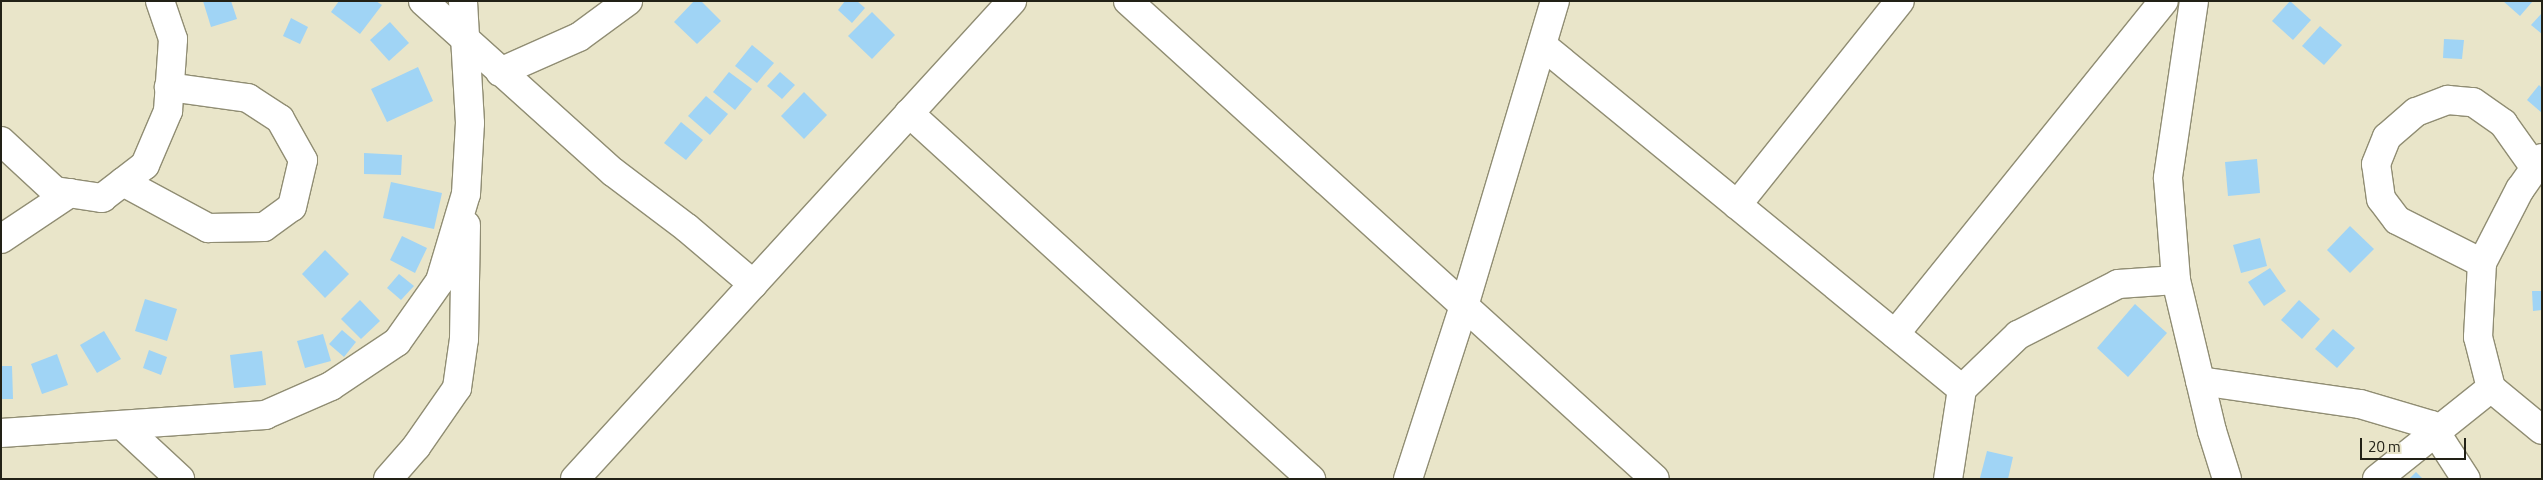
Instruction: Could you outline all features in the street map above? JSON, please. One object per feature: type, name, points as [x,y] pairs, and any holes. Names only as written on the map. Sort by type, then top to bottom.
[{"type":"street","points":[[1,141],[55,191],[102,198],[145,165],[168,111],[173,39],[160,1]]},
{"type":"street","points":[[423,1],[613,172],[687,228],[752,284]]},
{"type":"street","points":[[388,479],[416,447],[457,388],[464,340],[466,194],[470,123],[463,1]]},
{"type":"street","points":[[500,72],[579,37],[628,1]]},
{"type":"street","points":[[575,479],[1012,1]]},
{"type":"street","points":[[1128,1],[1655,479]]},
{"type":"street","points":[[1408,479],[1464,306],[1555,1]]},
{"type":"street","points":[[1737,205],[1900,1]]},
{"type":"street","points":[[1895,334],[2164,1]]},
{"type":"street","points":[[2194,1],[2168,178],[2176,280],[2200,381],[2227,479]]},
{"type":"street","points":[[1542,45],[1962,389]]},
{"type":"street","points":[[124,182],[208,228],[264,227],[292,207],[303,160],[280,119],[248,98],[169,87]]},
{"type":"street","points":[[2482,264],[2397,220],[2381,199],[2376,164],[2387,137],[2416,112],[2448,100],[2473,102],[2503,123],[2538,163],[2520,189],[2482,264],[2478,337],[2491,388],[2542,430]]},
{"type":"street","points":[[909,113],[1312,479]]},
{"type":"street","points":[[1,239],[70,192]]},
{"type":"street","points":[[1,433],[265,415],[331,386],[397,342],[440,281],[466,194]]},
{"type":"street","points":[[1948,479],[1962,389],[2018,335],[2118,284],[2176,280]]},
{"type":"street","points":[[2200,381],[2360,404],[2431,425],[2466,479]]},
{"type":"street","points":[[2377,479],[2491,388]]},
{"type":"street","points":[[123,426],[180,479]]},
{"type":"building","points":[[203,1],[231,1],[237,19],[211,27]]},
{"type":"building","points":[[339,1],[376,1],[382,5],[360,34],[331,12]]},
{"type":"building","points":[[694,1],[701,1],[721,21],[697,44],[674,22]]},
{"type":"building","points":[[845,1],[857,1],[865,8],[852,23],[838,10]]},
{"type":"building","points":[[2290,1],[2311,20],[2293,40],[2272,21]]},
{"type":"building","points":[[2503,1],[2533,1],[2520,16]]},
{"type":"building","points":[[872,12],[895,35],[872,59],[848,36]]},
{"type":"building","points":[[2542,13],[2542,34],[2531,25]]},
{"type":"building","points":[[291,18],[308,27],[300,44],[283,36]]},
{"type":"building","points":[[390,22],[409,43],[389,61],[370,40]]},
{"type":"building","points":[[2320,26],[2342,45],[2324,65],[2302,46]]},
{"type":"building","points":[[2444,39],[2464,40],[2462,59],[2443,58]]},
{"type":"building","points":[[752,45],[774,63],[757,83],[735,66]]},
{"type":"building","points":[[418,67],[433,101],[387,122],[371,89]]},
{"type":"building","points":[[729,72],[752,89],[735,110],[713,92]]},
{"type":"building","points":[[780,72],[795,85],[782,99],[767,86]]},
{"type":"building","points":[[2539,85],[2542,88],[2542,113],[2527,100]]},
{"type":"building","points":[[804,92],[827,115],[804,139],[781,116]]},
{"type":"building","points":[[706,96],[728,114],[710,135],[688,116]]},
{"type":"building","points":[[681,122],[703,140],[686,160],[664,143]]},
{"type":"building","points":[[364,153],[402,155],[401,175],[364,174]]},
{"type":"building","points":[[2257,159],[2260,193],[2228,196],[2225,162]]},
{"type":"building","points":[[391,182],[442,193],[434,229],[383,218]]},
{"type":"building","points":[[2350,226],[2374,249],[2350,273],[2327,250]]},
{"type":"building","points":[[402,236],[427,248],[415,273],[390,260]]},
{"type":"building","points":[[2260,238],[2267,266],[2241,273],[2233,245]]},
{"type":"building","points":[[325,250],[349,274],[325,298],[302,274]]},
{"type":"building","points":[[2270,268],[2286,291],[2264,306],[2248,282]]},
{"type":"building","points":[[399,274],[414,286],[401,300],[387,288]]},
{"type":"building","points":[[2532,291],[2542,291],[2542,310],[2533,311]]},
{"type":"building","points":[[145,299],[177,309],[167,341],[135,331]]},
{"type":"building","points":[[360,300],[380,321],[361,339],[341,319]]},
{"type":"building","points":[[2299,300],[2320,319],[2302,339],[2281,320]]},
{"type":"building","points":[[2135,304],[2167,333],[2128,377],[2097,348]]},
{"type":"building","points":[[2333,329],[2355,348],[2337,368],[2315,349]]},
{"type":"building","points":[[342,330],[356,342],[344,357],[329,344]]},
{"type":"building","points":[[104,331],[121,359],[97,373],[80,345]]},
{"type":"building","points":[[323,334],[331,361],[305,368],[297,341]]},
{"type":"building","points":[[149,350],[167,357],[161,375],[143,368]]},
{"type":"building","points":[[262,351],[266,385],[234,388],[230,355]]},
{"type":"building","points":[[57,354],[68,385],[42,394],[31,364]]},
{"type":"building","points":[[1,366],[12,366],[13,399],[1,399]]},
{"type":"building","points":[[1987,451],[2013,457],[2008,479],[1980,478]]},
{"type":"building","points":[[2416,472],[2423,479],[2409,479]]}]
